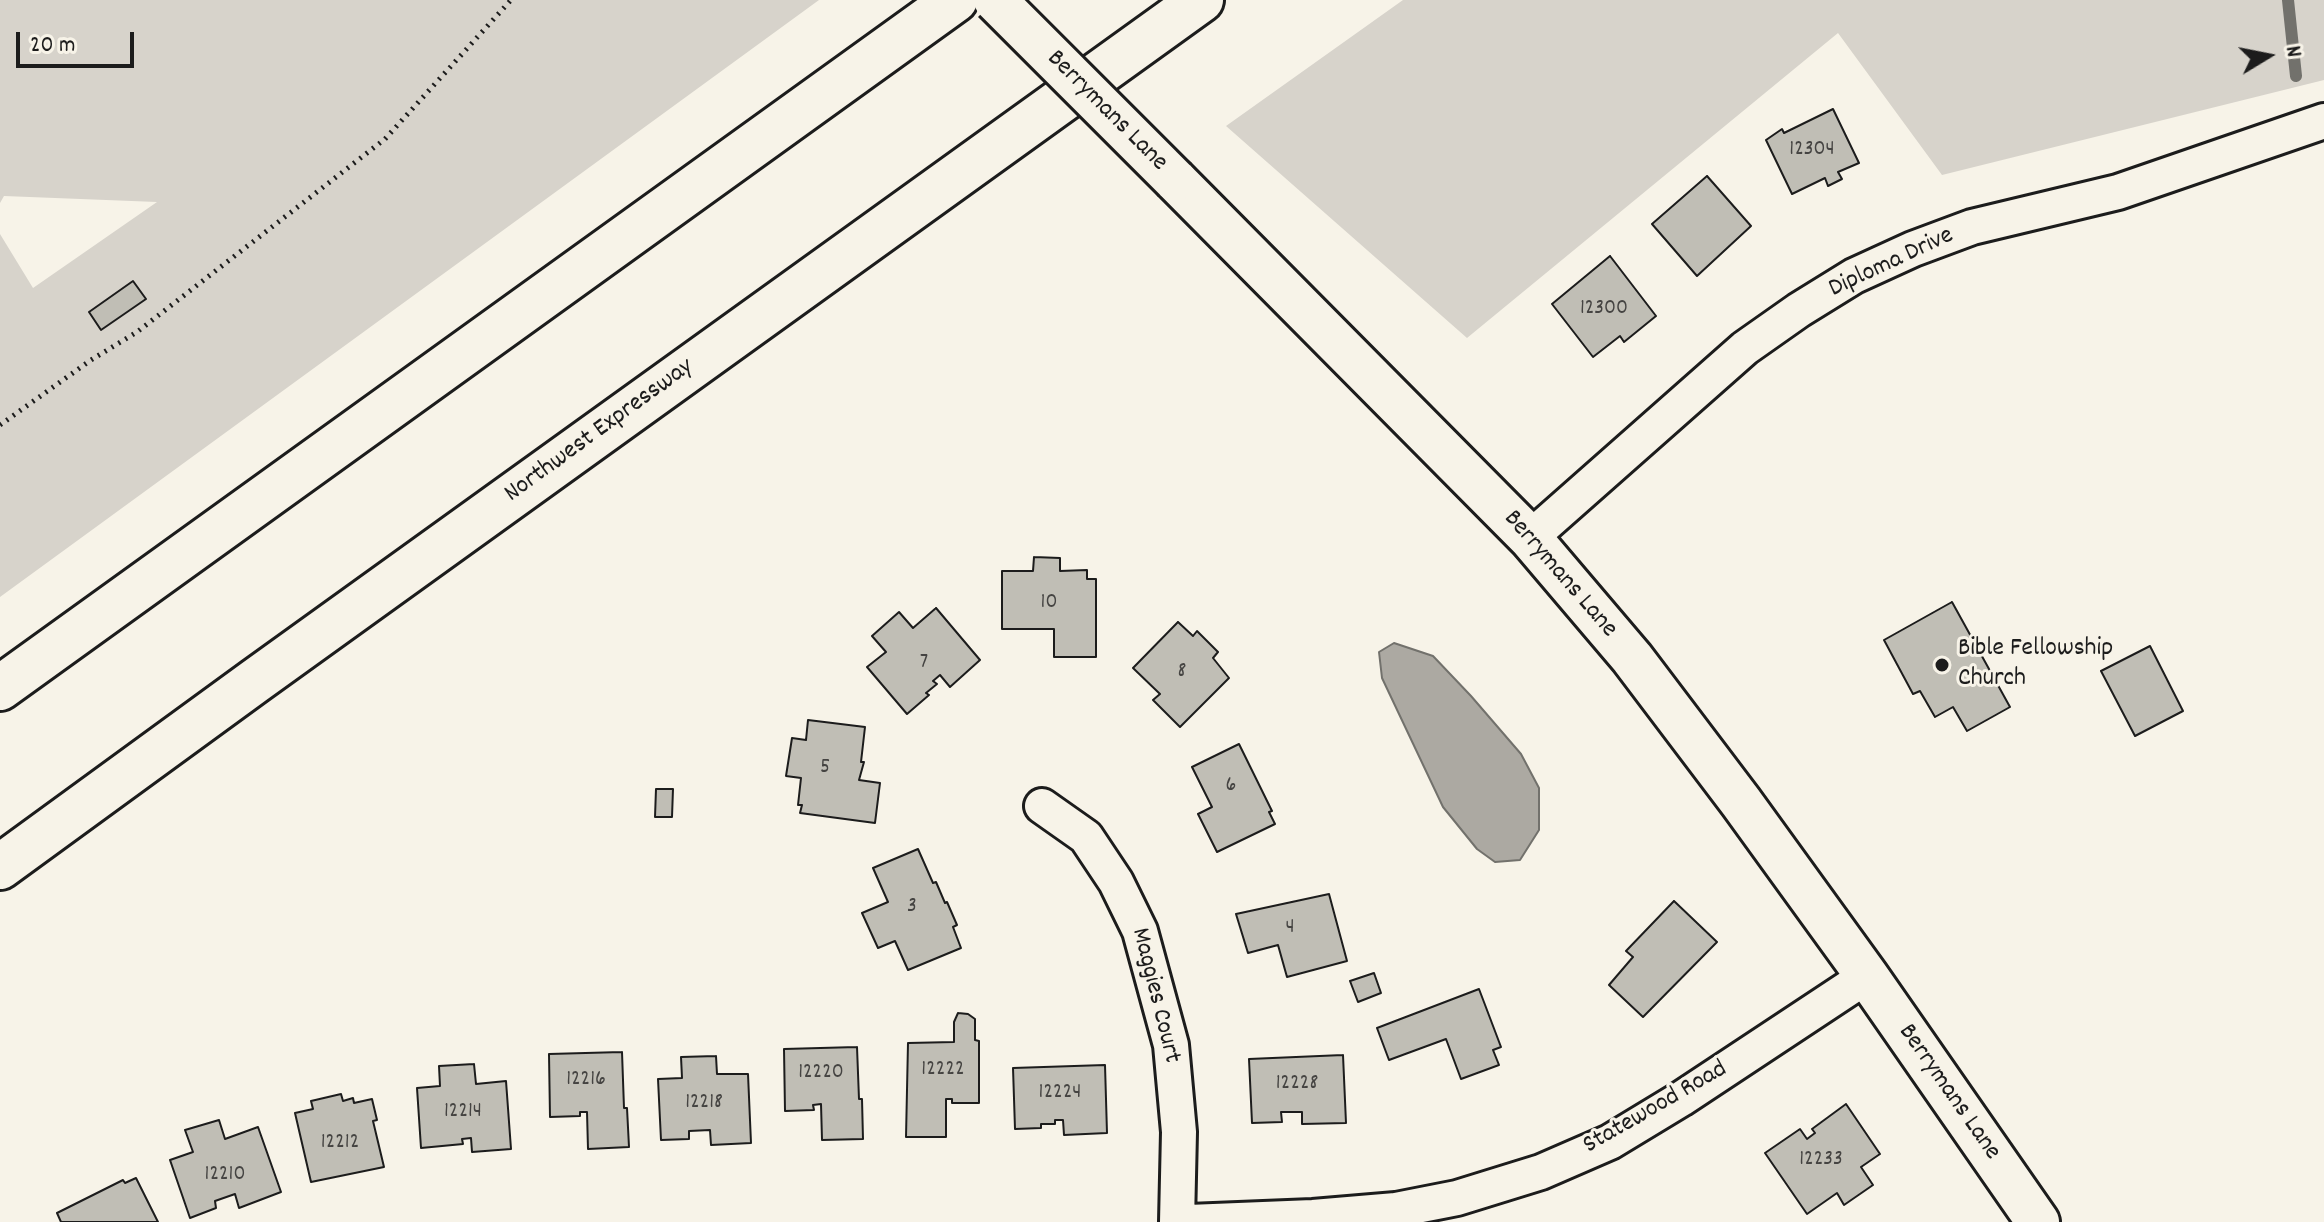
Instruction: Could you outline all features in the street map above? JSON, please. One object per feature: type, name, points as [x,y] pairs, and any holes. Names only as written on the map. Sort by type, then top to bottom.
[{"type":"highway","points":[[0,688],[955,0]]},
{"type":"highway","name":"Northwest Expressway","points":[[0,867],[1201,0]]},
{"type":"street","name":"Berrymans Lane","points":[[995,0],[1530,538],[1641,670],[1741,802],[1867,976],[2038,1222]]},
{"type":"street","name":"Diploma Drive","points":[[1530,538],[1745,348],[1854,276],[1972,227],[2118,192],[2324,121]]},
{"type":"street","name":"Maggies Court","points":[[1042,806],[1086,837],[1116,882],[1140,931],[1171,1045],[1179,1132],[1177,1222]]},
{"type":"street","name":"Statewood Road","points":[[1189,1222],[1396,1210],[1457,1198],[1541,1172],[1610,1142],[1681,1099],[1867,976]]},
{"type":"path","points":[[0,425],[91,360],[137,332],[385,139],[511,0]]},
{"type":"shaded area","points":[[0,0],[819,0],[0,597],[0,234],[33,288],[157,202],[4,196],[0,203]]},
{"type":"shaded area","points":[[1403,0],[2324,0],[2324,80],[1942,175],[1838,33],[1467,338],[1226,126]]},
{"type":"shaded area","points":[[1394,643],[1433,656],[1521,754],[1539,788],[1539,830],[1520,860],[1495,862],[1477,849],[1443,807],[1382,678],[1379,652]]},
{"type":"building","points":[[1833,109],[1859,163],[1838,172],[1842,179],[1828,186],[1825,178],[1792,194],[1766,140],[1782,129],[1784,133]]},
{"type":"building","points":[[1707,176],[1751,226],[1697,276],[1652,224]]},
{"type":"building","points":[[1610,256],[1656,316],[1624,342],[1620,336],[1593,357],[1552,304]]},
{"type":"building","points":[[133,281],[146,299],[101,330],[89,312]]},
{"type":"building","points":[[1034,557],[1060,558],[1060,571],[1087,570],[1087,579],[1096,579],[1096,657],[1054,657],[1054,629],[1002,629],[1002,571],[1033,571]]},
{"type":"building","name":"Bible Fellowship Church","points":[[1952,602],[2010,707],[1967,731],[1953,707],[1935,717],[1920,691],[1913,694],[1884,640]]},
{"type":"building","points":[[936,608],[980,660],[950,687],[940,675],[933,681],[937,684],[926,693],[929,695],[907,714],[867,667],[886,652],[872,636],[899,612],[913,628]]},
{"type":"building","points":[[1178,622],[1193,636],[1197,631],[1218,652],[1213,658],[1229,678],[1180,727],[1153,700],[1160,694],[1133,668]]},
{"type":"building","points":[[2150,646],[2183,711],[2135,736],[2101,671]]},
{"type":"building","points":[[808,720],[865,727],[861,762],[864,762],[859,780],[880,783],[875,823],[800,813],[801,778],[786,776],[792,738],[806,740]]},
{"type":"building","points":[[1239,744],[1272,811],[1269,812],[1275,824],[1217,852],[1198,814],[1212,807],[1192,767]]},
{"type":"building","points":[[656,789],[673,789],[672,817],[655,817]]},
{"type":"building","points":[[918,849],[957,925],[953,927],[961,948],[908,970],[895,941],[878,948],[862,913],[888,902],[873,868]]},
{"type":"building","points":[[1329,894],[1347,961],[1287,977],[1278,945],[1248,953],[1236,914]]},
{"type":"building","points":[[1674,901],[1717,942],[1643,1017],[1609,985],[1633,957],[1626,951]]},
{"type":"building","points":[[1374,973],[1381,993],[1358,1002],[1350,981]]},
{"type":"building","points":[[1479,989],[1501,1047],[1493,1050],[1499,1065],[1461,1079],[1446,1039],[1389,1060],[1377,1028]]},
{"type":"building","points":[[958,1013],[975,1019],[975,1040],[979,1041],[979,1103],[952,1103],[952,1099],[946,1099],[946,1137],[906,1137],[908,1043],[954,1042],[954,1022]]},
{"type":"building","points":[[857,1047],[863,1139],[822,1140],[821,1104],[813,1105],[814,1110],[785,1111],[784,1049]]},
{"type":"building","points":[[622,1052],[629,1147],[588,1149],[587,1112],[580,1112],[580,1116],[550,1117],[549,1054]]},
{"type":"building","points":[[1343,1055],[1346,1123],[1302,1124],[1302,1112],[1281,1112],[1282,1122],[1252,1123],[1249,1059]]},
{"type":"building","points":[[716,1056],[717,1074],[748,1074],[751,1143],[711,1145],[710,1130],[689,1131],[689,1139],[661,1140],[658,1079],[682,1078],[681,1057]]},
{"type":"building","points":[[474,1064],[476,1084],[506,1081],[511,1149],[472,1152],[471,1138],[462,1139],[463,1144],[421,1148],[417,1088],[440,1086],[439,1066]]},
{"type":"building","points":[[1105,1065],[1107,1133],[1064,1135],[1063,1120],[1055,1120],[1055,1124],[1041,1124],[1041,1128],[1015,1129],[1013,1068]]},
{"type":"building","points":[[341,1094],[343,1101],[353,1098],[354,1103],[372,1099],[377,1120],[373,1121],[384,1167],[311,1182],[295,1113],[313,1109],[311,1101]]},
{"type":"building","points":[[1846,1104],[1880,1154],[1861,1167],[1873,1185],[1844,1205],[1837,1193],[1807,1214],[1765,1153],[1800,1129],[1807,1139],[1815,1133],[1812,1129]]},
{"type":"building","points":[[219,1120],[225,1139],[258,1127],[281,1192],[239,1208],[235,1194],[215,1201],[216,1208],[190,1218],[170,1160],[193,1152],[185,1130]]},
{"type":"building","points":[[136,1178],[158,1222],[61,1222],[57,1213],[123,1180],[125,1183]]},
{"type":"waterway","points":[[2288,0],[2296,76]]},
{"type":"place","name":"Bible Fellowship Church","points":[[1942,665]]}]
